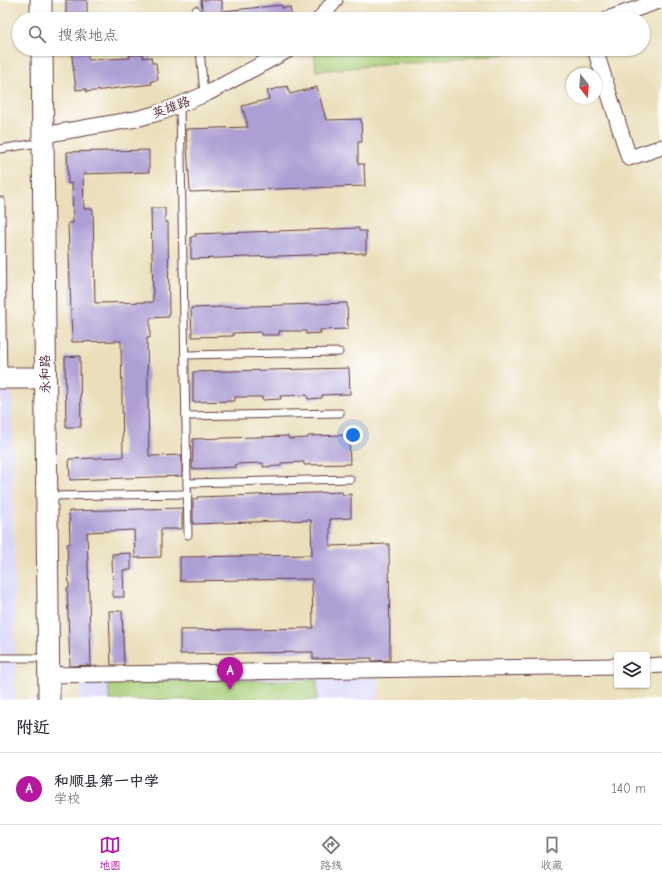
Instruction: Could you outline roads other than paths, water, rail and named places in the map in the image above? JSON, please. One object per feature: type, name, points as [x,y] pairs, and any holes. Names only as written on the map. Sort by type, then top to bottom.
[{"type":"main road","points":[[29,0],[29,12]]},
{"type":"main road","points":[[41,0],[42,12]]},
{"type":"main road","name":"永和路","points":[[31,56],[37,140],[47,496],[49,700]]},
{"type":"main road","name":"永和路","points":[[36,700],[33,378],[37,140],[42,56]]},
{"type":"main road","points":[[1,378],[33,378]]},
{"type":"street","points":[[326,12],[335,0]]},
{"type":"street","points":[[627,12],[662,0]]},
{"type":"street","name":"英雄路","points":[[37,140],[136,120],[180,105],[204,95],[277,56]]},
{"type":"street","points":[[597,56],[629,158],[662,147]]},
{"type":"street","points":[[650,666],[662,665]]},
{"type":"street","points":[[48,675],[614,666]]},
{"type":"lane","points":[[201,56],[204,95]]},
{"type":"lane","points":[[180,105],[188,535]]},
{"type":"lane","points":[[0,149],[37,140]]},
{"type":"lane","points":[[1,201],[1,378]]},
{"type":"lane","points":[[185,355],[339,352]]},
{"type":"lane","points":[[186,416],[340,413]]},
{"type":"lane","points":[[187,483],[350,479]]},
{"type":"lane","points":[[47,496],[188,494]]},
{"type":"lane","points":[[0,658],[36,658]]},
{"type":"place","name":"和顺县第一中学","points":[[230,690]]}]
